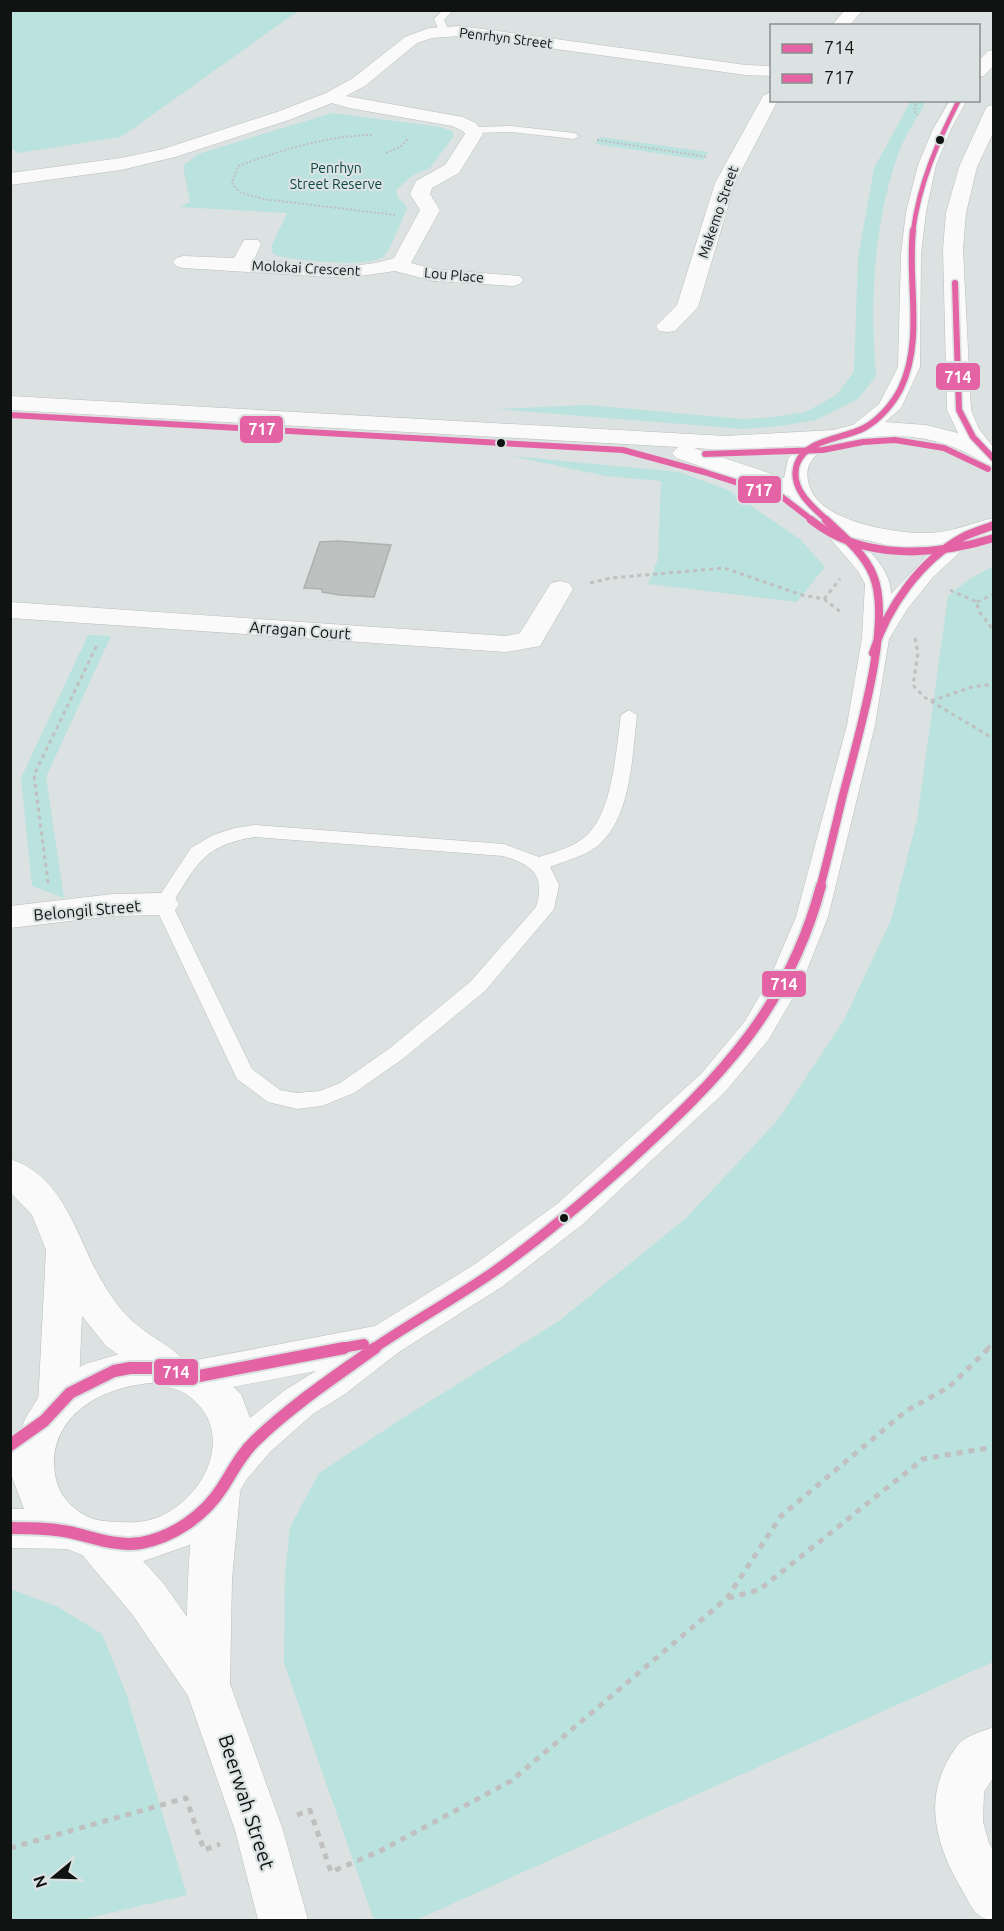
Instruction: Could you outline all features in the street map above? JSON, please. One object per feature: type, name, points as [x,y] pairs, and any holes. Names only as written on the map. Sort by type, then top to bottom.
[{"type":"street","points":[[841,24],[855,10]]},
{"type":"street","name":"Penrhyn Street","points":[[10,179],[122,164],[168,153],[283,116],[332,97],[359,82],[420,35],[444,31],[460,31],[770,73]]},
{"type":"street","points":[[980,70],[993,55]]},
{"type":"street","points":[[332,97],[349,103],[457,121],[472,136],[452,168],[423,185],[420,194],[430,210],[405,258],[395,265]]},
{"type":"street","name":"Makemo Street","points":[[667,326],[687,307],[725,183],[770,98]]},
{"type":"street","points":[[861,430],[889,408],[909,367],[911,254],[916,212],[927,165],[942,129],[958,102]]},
{"type":"street","points":[[987,454],[967,429],[959,410],[953,249],[956,213],[968,167],[993,110]]},
{"type":"street","name":"Penrhyn Street","points":[[10,169],[195,143]]},
{"type":"street","name":"Molokai Crescent","points":[[251,244],[241,265],[358,272],[395,265]]},
{"type":"street","points":[[183,262],[241,265]]},
{"type":"street","name":"Lou Place","points":[[395,265],[433,275],[513,280]]},
{"type":"street","points":[[10,403],[725,443],[834,436],[861,430],[892,428],[924,431],[955,439],[987,454]]},
{"type":"street","points":[[10,1528],[132,1544],[167,1534],[197,1517],[256,1438],[290,1409],[385,1340],[489,1275],[570,1214],[713,1083],[757,1030],[786,980],[812,917],[861,725],[876,638],[878,584],[870,568],[825,517],[808,504],[798,490],[795,474],[800,459],[813,446],[834,436]]},
{"type":"street","points":[[625,438],[709,460],[798,490]]},
{"type":"street","points":[[825,517],[855,530],[890,539],[927,541],[962,537],[993,525]]},
{"type":"street","points":[[876,638],[893,608],[927,580],[962,537]]},
{"type":"street","name":"Arragan Court","points":[[10,610],[506,644],[530,640],[560,589]]},
{"type":"street","name":"Belongil Street","points":[[10,917],[113,905],[163,904]]},
{"type":"street","points":[[10,1173],[33,1187],[51,1211],[65,1251],[107,1322],[121,1336],[218,1395],[226,1408],[235,1436],[226,1480]]},
{"type":"street","points":[[65,1251],[53,1411],[37,1437],[32,1479],[39,1498],[51,1516],[82,1536]]},
{"type":"street","points":[[10,1445],[53,1411],[70,1393],[101,1376],[135,1367],[181,1373],[385,1340]]},
{"type":"street","name":"Beerwah Street","points":[[207,1684],[210,1579],[226,1480]]},
{"type":"street","name":"Beerwah Street","points":[[82,1536],[148,1599],[207,1684],[258,1830],[283,1920]]},
{"type":"street","points":[[993,1750],[975,1760],[960,1788],[959,1822],[966,1853],[993,1898]]},
{"type":"lane","points":[[444,31],[439,19],[449,10]]},
{"type":"lane","points":[[472,136],[511,129],[574,136]]},
{"type":"lane","points":[[539,864],[580,849],[603,831],[620,778],[629,715]]},
{"type":"lane","points":[[255,831],[504,850],[524,856],[539,864],[549,879],[551,894],[545,909],[478,986],[397,1053],[347,1088],[321,1098],[297,1101],[275,1097],[244,1074],[163,904],[196,853],[205,845],[236,833],[255,831]]},
{"type":"path","points":[[230,165],[238,166],[270,154],[343,136],[379,135]]},
{"type":"path","points":[[399,136],[472,136]]},
{"type":"path","points":[[574,136],[736,161]]},
{"type":"path","points":[[386,153],[400,147],[411,137]]},
{"type":"path","points":[[238,166],[232,183],[238,192],[248,195],[278,201],[425,219]]},
{"type":"path","points":[[560,589],[611,578],[724,568],[802,595],[824,600],[848,568],[870,568]]},
{"type":"path","points":[[927,580],[977,602]]},
{"type":"path","points":[[977,602],[993,594]]},
{"type":"path","points":[[977,602],[978,610],[993,631]]},
{"type":"path","points":[[51,911],[34,775],[111,617]]},
{"type":"path","points":[[914,632],[918,653],[913,685],[931,701],[993,739]]},
{"type":"path","points":[[931,701],[972,687],[993,684]]},
{"type":"path","points":[[10,1848],[186,1798],[204,1850],[310,1810],[331,1872],[380,1851],[511,1781],[727,1598],[781,1516],[906,1411],[949,1387],[993,1343]]},
{"type":"path","points":[[727,1598],[759,1590],[923,1459],[993,1447]]},
{"type":"green space","points":[[10,11],[298,11],[121,137],[17,153],[10,146]]},
{"type":"green space","points":[[910,102],[925,103],[902,146],[890,179],[879,234],[874,291],[876,376],[858,399],[816,420],[743,429],[496,409],[588,405],[742,419],[806,412],[836,395],[854,372],[858,258],[874,168]]},
{"type":"green space","name":"Penrhyn Street Reserve","points":[[332,113],[441,127],[453,132],[453,137],[430,168],[412,176],[396,190],[398,198],[407,209],[384,256],[376,260],[349,263],[277,256],[272,252],[271,247],[287,213],[180,207],[190,202],[183,166],[198,154]]},
{"type":"green space","points":[[600,137],[708,152],[703,160],[595,144]]},
{"type":"green space","points":[[511,456],[679,472],[728,490],[801,540],[825,567],[797,602],[648,584],[658,559],[661,481],[606,476]]},
{"type":"green space","points":[[993,566],[993,1662],[416,1920],[374,1920],[284,1663],[285,1574],[290,1527],[319,1473],[559,1321],[685,1219],[778,1120],[844,1020],[891,920],[917,820],[948,596],[968,580]]},
{"type":"green space","points":[[88,635],[111,636],[46,777],[64,898],[32,886],[21,778]]},
{"type":"green space","points":[[11,1589],[58,1607],[102,1634],[126,1693],[187,1895],[80,1920],[11,1920]]},
{"type":"building","points":[[320,542],[391,545],[374,597],[340,595],[322,592],[322,589],[304,588]]},
{"type":"transit line","name":"714","points":[[10,1528],[54,1529],[109,1542],[129,1544],[163,1536],[185,1525],[214,1500],[244,1452],[273,1424],[394,1335],[509,1261],[596,1190],[696,1099],[736,1055],[771,1006],[796,959],[813,914],[868,697],[878,619],[878,593],[873,575],[863,558],[850,543],[806,500],[798,486],[795,473],[804,453],[823,442],[866,427],[886,410],[900,390],[907,373],[913,337],[911,260],[914,223],[928,169],[958,102]]},
{"type":"transit line","name":"714","points":[[955,283],[959,410],[973,437],[994,459]]},
{"type":"transit line","name":"717","points":[[10,415],[623,450],[704,472],[782,497],[822,528],[843,538],[885,550],[929,552],[972,545],[994,538]]},
{"type":"transit line","name":"717","points":[[705,454],[823,450],[863,442],[895,440],[944,448],[988,469]]},
{"type":"transit line","name":"714","points":[[873,653],[878,638],[896,604],[935,557],[967,535],[994,525]]},
{"type":"transit line","name":"714","points":[[10,1445],[44,1421],[70,1393],[114,1371],[130,1368],[162,1368],[194,1377],[364,1344]]}]
